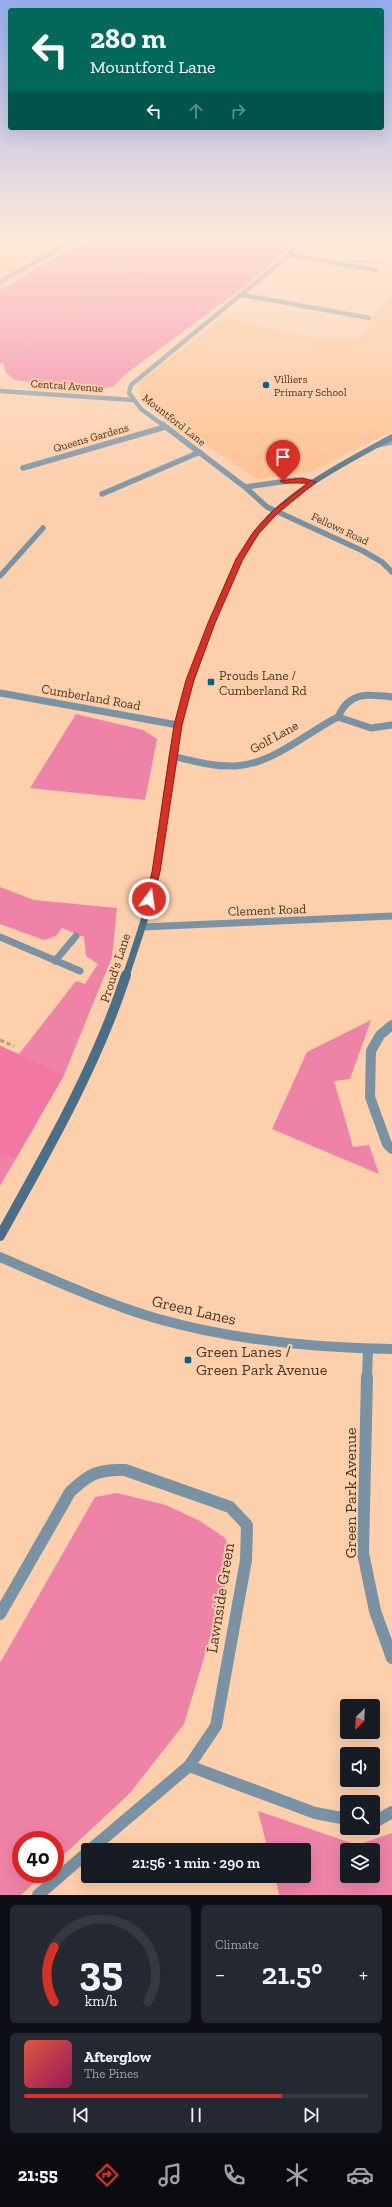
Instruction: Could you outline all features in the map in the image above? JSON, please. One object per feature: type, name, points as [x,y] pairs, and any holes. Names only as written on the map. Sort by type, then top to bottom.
[{"type":"street","name":"Mountford Lane","points":[[202,327],[131,385],[129,393],[141,409],[200,452],[245,487],[267,507],[276,511]]},
{"type":"street","name":"Central Avenue","points":[[0,391],[133,400]]},
{"type":"street","name":"Queens Gardens","points":[[23,468],[165,427]]},
{"type":"street","name":"Proud's Lane","points":[[0,1236],[52,1143],[112,1019],[142,927],[156,872],[172,756],[178,725],[190,680],[239,559],[256,532],[276,511],[313,482],[344,462],[392,437]]},
{"type":"street","points":[[378,445],[392,442]]},
{"type":"street","points":[[102,494],[200,452]]},
{"type":"street","points":[[245,487],[295,480],[313,482]]},
{"type":"street","name":"Fellows Road","points":[[276,511],[363,550],[382,562],[392,572]]},
{"type":"street","points":[[0,575],[43,528]]},
{"type":"street","name":"Cumberland Road","points":[[0,693],[178,725]]},
{"type":"street","points":[[392,697],[372,694],[353,697],[341,708],[338,717],[353,724],[369,728],[385,728],[392,725]]},
{"type":"street","name":"Golf Lane","points":[[172,756],[221,766],[245,765],[260,761],[324,723],[338,717]]},
{"type":"street","name":"Clement Road","points":[[142,927],[392,916]]},
{"type":"street","points":[[55,961],[76,936]]},
{"type":"street","points":[[0,937],[80,971]]},
{"type":"street","points":[[392,1026],[380,1035],[371,1051],[370,1096],[387,1144],[392,1150]]},
{"type":"street","name":"Green Lanes","points":[[0,1257],[89,1295],[152,1316],[208,1331],[304,1345],[392,1349]]},
{"type":"street","name":"Green Park Avenue","points":[[368,1349],[363,1553],[375,1610],[392,1658]]},
{"type":"street","name":"Lawnside Green","points":[[0,1614],[70,1492],[87,1476],[107,1469],[125,1470],[230,1507],[247,1525],[246,1560],[216,1726],[189,1766],[98,1843]]},
{"type":"street","points":[[189,1766],[315,1813],[340,1818]]},
{"type":"street","points":[[380,1819],[392,1812]]},
{"type":"street","points":[[38,1895],[81,1858]]},
{"type":"path","points":[[0,359],[19,361],[26,342],[48,327]]},
{"type":"path","points":[[0,1040],[14,1046]]},
{"type":"shaded area","points":[[0,327],[189,327],[124,375],[114,386],[99,390],[15,380],[6,373],[3,363],[0,363]]},
{"type":"shaded area","name":"Villiers Primary School","points":[[210,327],[269,327],[314,338],[357,339],[366,327],[392,327],[392,431],[310,472],[257,479],[143,402],[139,389],[140,381]]},
{"type":"shaded area","points":[[76,714],[143,730],[157,739],[145,800],[30,788]]},
{"type":"shaded area","points":[[0,887],[34,900],[117,908],[112,957],[64,1075],[0,1186],[0,1046],[19,1054],[76,981],[85,984],[98,964],[86,956],[84,937],[62,928],[56,936],[44,940],[0,924]]},
{"type":"shaded area","points":[[371,1020],[350,1079],[334,1081],[353,1147],[369,1145],[379,1174],[272,1129],[307,1052]]},
{"type":"shaded area","points":[[0,1046],[64,1075],[16,1158],[0,1156]]},
{"type":"shaded area","points":[[117,1493],[166,1505],[200,1521],[225,1538],[228,1546],[228,1577],[184,1724],[130,1793],[64,1855],[64,1831],[12,1831],[12,1883],[34,1883],[21,1895],[0,1895],[0,1663],[95,1497]]},
{"type":"shaded area","points":[[258,1811],[351,1843],[340,1843],[340,1883],[380,1883],[380,1843],[363,1843],[392,1833],[392,1895],[279,1895],[276,1883],[311,1883],[311,1843],[266,1843]]},
{"type":"place","name":"Villiers Primary School","points":[[266,385]]},
{"type":"place","name":"Prouds Lane / Cumberland Rd","points":[[211,682]]},
{"type":"place","name":"Green Lanes / Green Park Avenue","points":[[188,1360]]},
{"type":"route","points":[[149,899],[156,872],[172,756],[178,725],[190,680],[212,623],[239,559],[256,532],[276,511],[313,482],[302,480],[283,481]]}]
